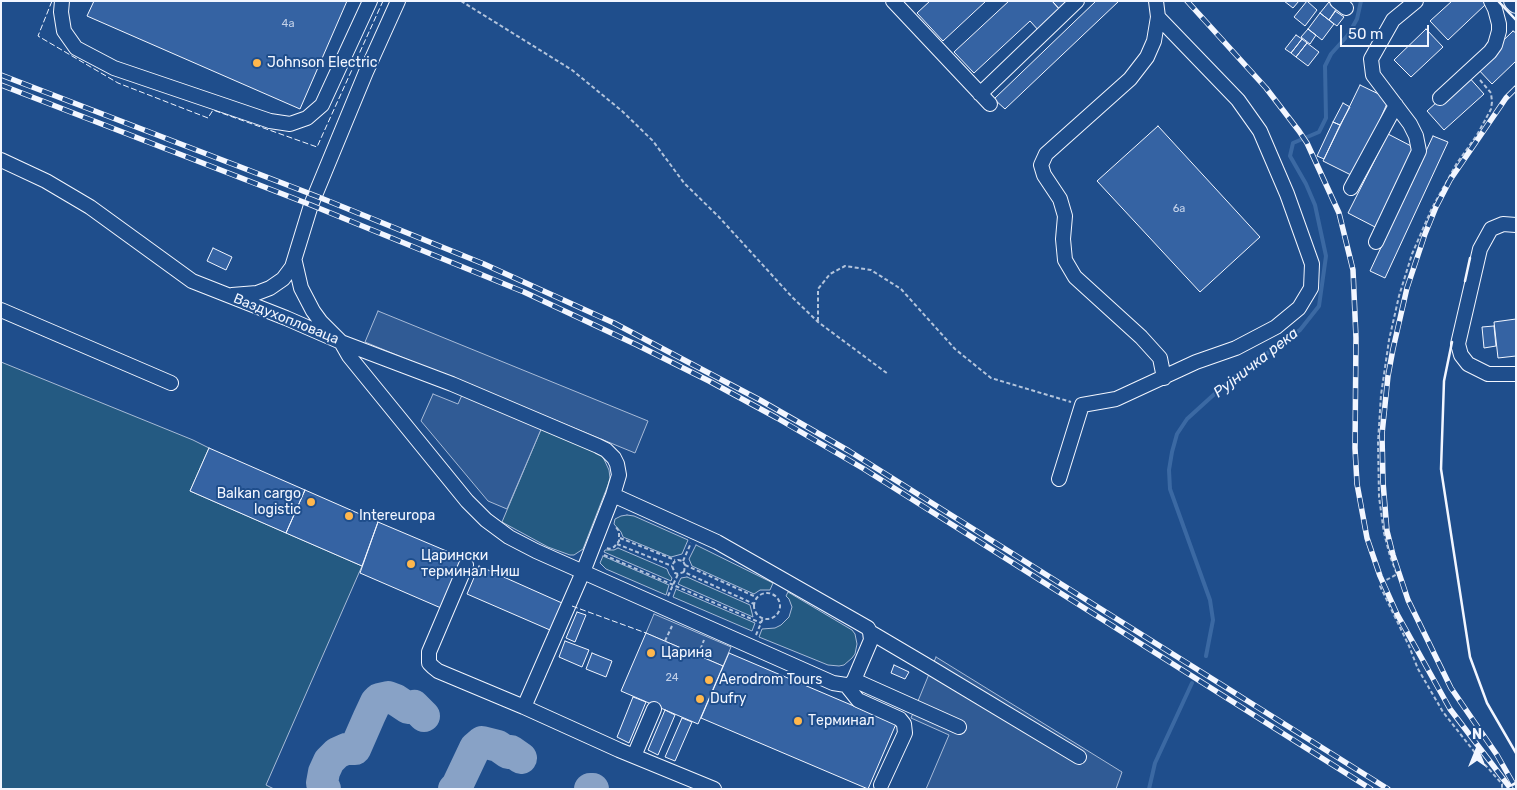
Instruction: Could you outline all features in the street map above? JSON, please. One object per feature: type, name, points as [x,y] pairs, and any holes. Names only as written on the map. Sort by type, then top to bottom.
[{"type":"main road","points":[[1513,1],[1516,4]]},
{"type":"street","points":[[62,1],[60,12],[64,31],[76,48],[114,68],[270,121],[290,124],[307,118],[322,105],[370,1]]},
{"type":"street","name":"Ваздухопловаца","points":[[226,295],[257,293],[270,288],[282,279],[295,262],[311,205],[366,72],[398,1]]},
{"type":"street","points":[[893,1],[990,104]]},
{"type":"street","points":[[980,94],[1077,1]]},
{"type":"street","points":[[1156,1],[1158,17],[1154,41],[1147,57],[1130,79],[1046,154],[1041,165],[1044,175],[1060,199],[1065,216],[1063,239],[1065,260],[1075,276],[1160,358],[1164,378]]},
{"type":"street","points":[[1376,242],[1419,151],[1413,130],[1374,75],[1371,59],[1393,20],[1416,1]]},
{"type":"street","points":[[1440,98],[1490,52],[1495,45],[1498,39],[1499,24],[1491,1]]},
{"type":"street","points":[[1059,479],[1082,406],[1116,398],[1196,362],[1236,348],[1276,327],[1299,308],[1311,288],[1312,264],[1287,194],[1260,131],[1238,100],[1158,17]]},
{"type":"street","points":[[1351,188],[1396,105]]},
{"type":"street","points":[[1,160],[46,181],[90,207],[192,282],[226,295]]},
{"type":"street","points":[[1516,224],[1502,224],[1491,229],[1480,249],[1458,344],[1461,355],[1468,364],[1488,374],[1516,374]]},
{"type":"street","points":[[295,262],[306,300],[321,322],[341,342],[349,356],[478,513],[509,537],[583,572],[664,606],[833,682],[850,682],[959,727]]},
{"type":"street","name":"Ваздухопловаца","points":[[226,295],[341,342],[452,384],[598,446],[606,450],[614,458],[619,475],[613,495],[583,572],[524,707]]},
{"type":"street","points":[[1,310],[171,383]]},
{"type":"street","points":[[613,495],[717,542],[868,628],[870,632],[1079,758]]},
{"type":"street","points":[[466,565],[429,652],[429,663],[438,671],[714,789]]},
{"type":"street","points":[[850,682],[871,640],[870,632]]},
{"type":"street","points":[[850,682],[858,700],[900,719],[904,724],[904,733],[881,785]]},
{"type":"street","points":[[634,756],[654,709]]},
{"type":"path","points":[[461,1],[572,70],[622,111],[653,141],[684,183],[718,216],[792,297],[818,322],[888,374]]},
{"type":"path","points":[[1476,77],[1491,93],[1491,109],[1477,135],[1457,163],[1432,208],[1412,254],[1399,296],[1389,340],[1380,395],[1378,442],[1379,497],[1384,533],[1397,574],[1380,586],[1418,669],[1443,712],[1502,784],[1502,789]]},
{"type":"path","points":[[818,322],[818,289],[830,274],[845,266],[871,270],[901,289],[956,349],[991,378],[1082,406]]},
{"type":"path","points":[[602,546],[609,549],[617,544],[620,538],[617,528],[611,524]]},
{"type":"path","points":[[620,538],[683,561]]},
{"type":"path","points":[[683,561],[693,539]]},
{"type":"path","points":[[617,544],[672,566]]},
{"type":"path","points":[[600,553],[761,623]]},
{"type":"path","points":[[672,566],[676,560]]},
{"type":"path","points":[[683,561],[685,565],[684,572]]},
{"type":"path","points":[[685,565],[757,598]]},
{"type":"path","points":[[672,566],[673,571],[678,574]]},
{"type":"path","points":[[667,599],[678,574],[684,572],[754,604]]},
{"type":"path","points":[[773,594],[779,600],[779,613],[772,618],[763,618],[756,613],[754,604],[757,598],[760,595],[773,594]]},
{"type":"path","points":[[755,637],[763,618]]},
{"type":"path","points":[[666,641],[672,626]]},
{"type":"path","points":[[698,655],[704,640]]},
{"type":"shaded area","points":[[378,311],[648,421],[635,453],[365,342]]},
{"type":"shaded area","points":[[1,362],[209,448],[190,491],[362,566],[266,785],[274,789],[1,789]]},
{"type":"shaded area","points":[[433,394],[458,404],[462,395],[542,427],[507,509],[488,501],[421,421]]},
{"type":"shaded area","points":[[542,427],[598,452],[603,457],[609,470],[610,478],[608,485],[583,549],[574,555],[548,547],[502,522]]},
{"type":"shaded area","points":[[627,515],[634,516],[688,540],[682,554],[671,557],[623,537],[614,524],[615,519]]},
{"type":"shaded area","points":[[696,545],[773,583],[770,590],[760,590],[754,594],[692,566],[689,559]]},
{"type":"shaded area","points":[[618,548],[667,569],[672,578],[671,581],[604,552],[605,550]]},
{"type":"shaded area","points":[[603,556],[669,585],[666,595],[606,569],[600,563]]},
{"type":"shaded area","points":[[687,577],[750,605],[753,617],[678,584],[681,578]]},
{"type":"shaded area","points":[[676,589],[755,623],[752,631],[673,597]]},
{"type":"shaded area","points":[[788,592],[852,630],[857,644],[855,654],[844,665],[828,665],[759,637],[762,629],[775,628],[789,617],[792,607],[786,596]]},
{"type":"shaded area","points":[[654,614],[731,647],[723,666],[646,633]]},
{"type":"shaded area","points":[[936,657],[1122,772],[1116,789],[926,789],[949,735],[911,718]]},
{"type":"building","name":"Johnson Electric","points":[[94,1],[347,1],[300,109],[87,16]]},
{"type":"building","points":[[930,1],[986,1],[943,41],[917,13]]},
{"type":"building","points":[[1009,1],[1052,1],[1062,12],[1040,32],[1030,21],[974,73],[954,52]]},
{"type":"building","points":[[1052,1],[1073,1],[1062,12]]},
{"type":"building","points":[[1096,1],[1119,1],[1005,109],[994,99]]},
{"type":"building","points":[[1284,1],[1299,1],[1293,8]]},
{"type":"building","points":[[1307,1],[1317,10],[1305,26],[1294,17]]},
{"type":"building","points":[[1452,1],[1483,1],[1486,4],[1448,40],[1430,21]]},
{"type":"building","points":[[1329,2],[1337,9],[1329,20],[1320,13]]},
{"type":"building","points":[[1335,11],[1344,17],[1337,26],[1329,20]]},
{"type":"building","points":[[1320,13],[1334,24],[1322,40],[1308,29]]},
{"type":"building","points":[[1308,29],[1316,35],[1310,44],[1301,37]]},
{"type":"building","points":[[1426,29],[1443,47],[1411,77],[1394,60]]},
{"type":"building","points":[[1513,31],[1516,33],[1516,61],[1492,84],[1476,67]]},
{"type":"building","points":[[1296,35],[1302,39],[1291,53],[1285,49]]},
{"type":"building","points":[[1302,39],[1307,43],[1296,57],[1291,53]]},
{"type":"building","points":[[1307,43],[1319,52],[1308,66],[1296,57]]},
{"type":"building","points":[[1467,75],[1484,94],[1444,130],[1427,111]]},
{"type":"building","points":[[1360,85],[1389,99],[1375,131],[1351,175],[1323,161]]},
{"type":"building","points":[[1343,103],[1350,107],[1340,125],[1333,122]]},
{"type":"building","points":[[1333,122],[1340,125],[1324,159],[1317,156]]},
{"type":"building","points":[[1158,126],[1260,237],[1200,292],[1097,181]]},
{"type":"building","points":[[1388,134],[1415,148],[1375,227],[1348,213]]},
{"type":"building","points":[[1433,136],[1448,142],[1385,278],[1370,271]]},
{"type":"building","points":[[213,248],[232,257],[226,270],[207,261]]},
{"type":"building","points":[[1516,319],[1516,356],[1498,358],[1494,322]]},
{"type":"building","points":[[1494,326],[1496,346],[1484,348],[1482,327]]},
{"type":"building","points":[[209,448],[305,490],[286,533],[190,491]]},
{"type":"building","points":[[305,490],[378,522],[362,566],[286,533]]},
{"type":"building","name":"Царински терминал Ниш","points":[[378,522],[463,558],[441,608],[360,573]]},
{"type":"building","points":[[479,566],[562,603],[550,630],[467,594]]},
{"type":"building","points":[[577,612],[586,615],[575,642],[566,638]]},
{"type":"building","points":[[646,633],[723,666],[698,724],[621,691]]},
{"type":"building","points":[[565,641],[589,650],[582,667],[559,657]]},
{"type":"building","points":[[592,653],[612,661],[606,677],[586,669]]},
{"type":"building","name":"Терминал","points":[[729,653],[896,724],[868,789],[701,718]]},
{"type":"building","points":[[894,665],[909,672],[905,679],[891,673]]},
{"type":"building","points":[[633,697],[646,702],[629,743],[617,737]]},
{"type":"building","points":[[665,710],[675,715],[658,755],[648,750]]},
{"type":"building","points":[[682,718],[692,722],[675,761],[665,757]]},
{"type":"waterway","name":"Рујничка река","points":[[1206,656],[1213,620],[1210,600],[1170,489],[1169,470],[1172,452],[1177,434],[1187,419],[1231,379],[1300,330],[1319,306],[1326,256],[1315,205],[1306,184],[1290,156],[1293,143],[1319,132],[1326,118],[1325,66],[1331,54],[1348,35],[1357,19],[1361,1]]},
{"type":"waterway","name":"Рујничка река","points":[[1149,789],[1155,763],[1192,683]]},
{"type":"taxiway","points":[[325,789],[322,783],[329,761],[337,753],[346,749],[355,749],[379,699],[388,697],[408,708],[414,706],[424,716]]},
{"type":"taxiway","points":[[454,789],[475,748],[482,742],[498,746],[508,753],[511,751],[521,758]]},
{"type":"railway","points":[[1187,1],[1266,88],[1299,131],[1307,143],[1339,213],[1353,270],[1356,338],[1355,448],[1357,484],[1367,538],[1380,576],[1397,614],[1450,709],[1511,789]]},
{"type":"railway","points":[[1,75],[316,196],[484,264],[614,323],[760,400],[849,451],[1388,789]]},
{"type":"railway","points":[[1,85],[311,205],[524,292],[709,381],[864,469],[1371,789]]},
{"type":"railway","points":[[1513,783],[1497,755],[1451,688],[1408,600],[1387,531],[1382,434],[1393,349],[1407,288],[1425,234],[1450,180],[1506,98],[1516,88]]},
{"type":"fence","points":[[52,1],[38,36],[118,83],[208,118],[213,110],[317,147],[383,1]]},
{"type":"fence","points":[[572,606],[646,633]]},
{"type":"wall","points":[[1499,2],[1516,20]]},
{"type":"wall","points":[[1465,281],[1470,258]]},
{"type":"wall","points":[[1452,342],[1444,381],[1441,469],[1470,657],[1487,703],[1516,753]]},
{"type":"place","name":"Johnson Electric","points":[[257,63]]},
{"type":"place","name":"Balkan cargo logistic","points":[[311,502]]},
{"type":"place","name":"Intereuropa","points":[[349,516]]},
{"type":"place","name":"Царински терминал Ниш","points":[[411,564]]},
{"type":"place","name":"Царина","points":[[651,653]]},
{"type":"place","name":"Aerodrom Tours","points":[[709,680]]},
{"type":"place","name":"Dufry","points":[[700,699]]},
{"type":"place","name":"Терминал","points":[[798,721]]}]
